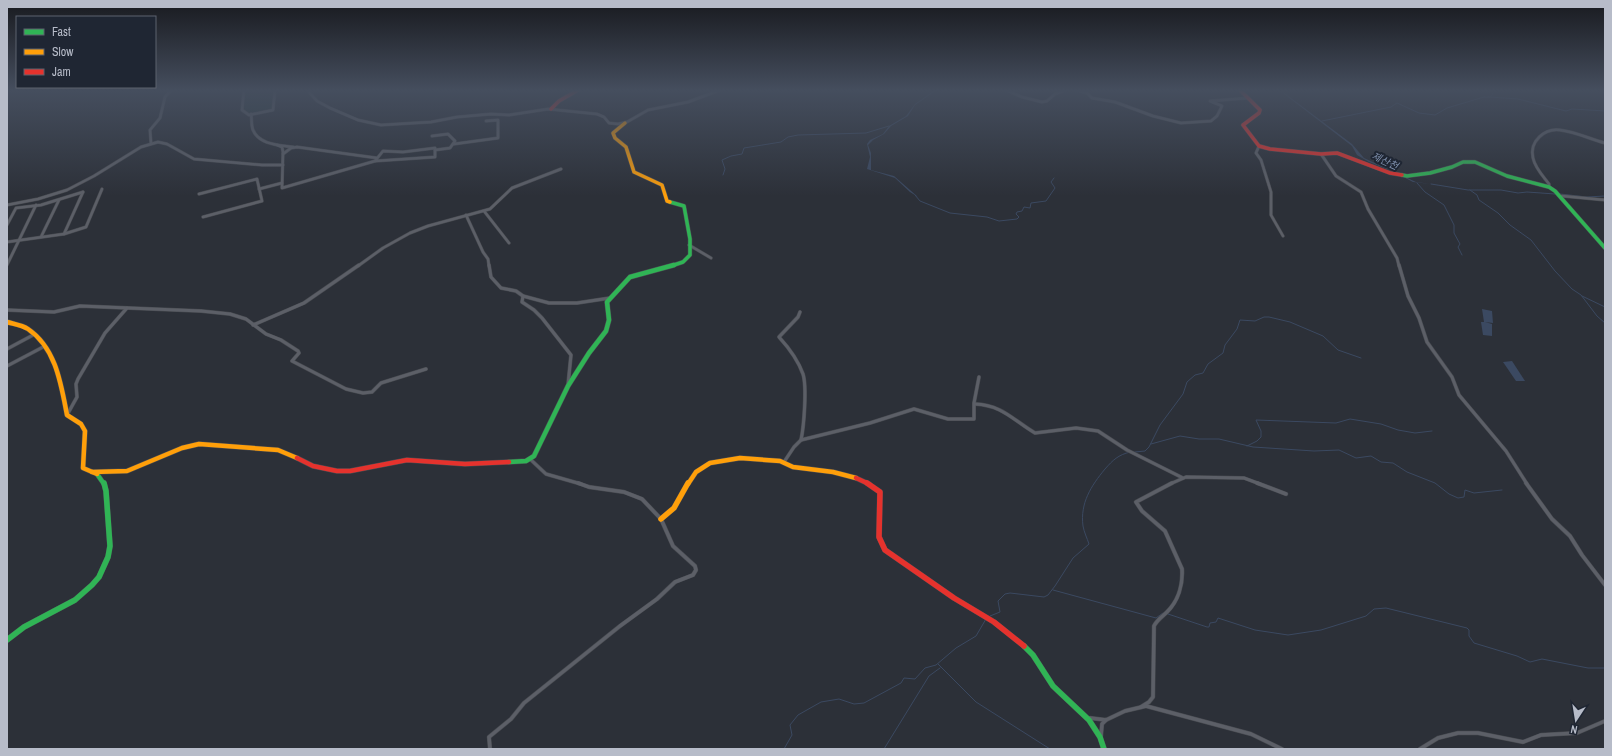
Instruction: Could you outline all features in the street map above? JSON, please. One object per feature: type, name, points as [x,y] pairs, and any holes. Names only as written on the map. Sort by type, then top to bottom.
[{"type":"street","points":[[151,143],[150,130],[154,125]]},
{"type":"street","points":[[253,125],[256,135],[266,142],[277,145],[376,159],[435,157],[435,150]]},
{"type":"street","points":[[378,125],[390,125]]},
{"type":"street","points":[[277,145],[282,148],[283,154],[282,188],[376,159],[383,151],[403,152],[435,148],[435,150],[450,148],[454,144],[498,138],[498,125]]},
{"type":"street","points":[[92,472],[104,470],[118,472],[127,471],[182,448],[206,444],[278,450],[313,466],[337,471],[350,471],[406,460],[465,464],[526,461],[530,459],[534,456],[568,386],[578,372],[588,353],[607,329],[609,320],[608,302],[610,298],[630,277],[683,262],[690,256],[691,250],[689,245],[689,227],[684,206],[667,201],[664,196],[662,185],[634,172],[628,154],[628,148],[625,144],[616,140],[613,133],[622,125]]},
{"type":"street","points":[[1245,125],[1259,146],[1272,150],[1340,154],[1390,173],[1407,176],[1430,173],[1452,167],[1463,162],[1475,162],[1507,176],[1549,187],[1562,196],[1605,200]]},
{"type":"street","points":[[1549,187],[1549,184],[1532,158],[1532,146],[1541,133],[1546,130],[1561,130],[1605,143]]},
{"type":"street","points":[[432,136],[448,134],[455,140],[454,144]]},
{"type":"street","points":[[7,205],[45,197],[81,184],[136,150],[151,143],[164,143],[184,156],[194,159],[283,165]]},
{"type":"street","points":[[1259,146],[1256,153],[1263,166],[1272,195],[1271,215],[1283,236]]},
{"type":"street","points":[[283,154],[288,150],[297,147]]},
{"type":"street","points":[[1321,154],[1336,176],[1361,192],[1368,209],[1397,258],[1408,296],[1419,318],[1427,342],[1452,377],[1459,395],[1506,451],[1534,496],[1552,519],[1570,536],[1605,585]]},
{"type":"street","points":[[270,165],[283,161]]},
{"type":"street","points":[[253,325],[304,303],[400,238],[428,226],[484,211],[492,207],[515,186],[541,178],[561,169]]},
{"type":"street","points":[[199,194],[257,179],[262,201],[203,217]]},
{"type":"street","points":[[259,189],[282,183]]},
{"type":"street","points":[[7,242],[64,234],[87,226],[102,189]]},
{"type":"street","points":[[7,225],[16,208],[36,206],[83,192],[64,234]]},
{"type":"street","points":[[1562,196],[1564,202],[1605,248]]},
{"type":"street","points":[[41,237],[59,200]]},
{"type":"street","points":[[7,265],[36,206]]},
{"type":"street","points":[[484,211],[509,243]]},
{"type":"street","points":[[466,215],[483,252],[488,259],[491,277],[501,288],[516,291],[523,296],[543,303],[582,303],[610,298]]},
{"type":"street","points":[[689,245],[711,258]]},
{"type":"street","points":[[523,296],[522,302],[540,315],[571,355],[568,386]]},
{"type":"street","points":[[7,310],[50,312],[80,306],[219,313],[241,317],[266,334],[281,340],[298,351],[299,353],[292,361],[352,391],[370,392],[381,383],[426,369]]},
{"type":"street","points":[[66,416],[77,397],[76,384],[78,379],[105,333],[127,308]]},
{"type":"street","points":[[800,312],[798,317],[779,337],[791,350],[803,375],[804,424],[801,440]]},
{"type":"street","points":[[7,322],[29,329],[35,334],[45,346],[53,361],[66,416],[83,427],[85,444],[82,466],[84,470],[100,475],[105,484],[107,520],[110,536],[109,552],[101,572],[94,582],[77,598],[62,608],[22,625],[7,640]]},
{"type":"street","points":[[7,349],[35,334]]},
{"type":"street","points":[[7,366],[45,346]]},
{"type":"street","points":[[784,462],[794,447],[801,440],[870,423],[914,409],[948,419],[974,419],[973,409],[979,377]]},
{"type":"street","points":[[975,404],[989,404],[998,408],[1035,433],[1045,433],[1076,428],[1098,431],[1127,450],[1183,478]]},
{"type":"street","points":[[490,749],[489,737],[511,719],[524,703],[620,626],[657,599],[675,582],[694,574],[695,566],[673,546],[661,519],[647,503],[636,496],[618,490],[589,487],[546,474],[530,459]]},
{"type":"street","points":[[661,519],[669,514],[695,473],[704,466],[714,462],[752,459],[784,462],[792,467],[858,477],[877,488],[880,496],[878,529],[879,539],[885,550],[949,594],[994,622],[1021,643],[1034,655],[1052,684],[1090,718],[1101,737],[1104,749]]},
{"type":"street","points":[[1142,707],[1153,697],[1154,626],[1173,605],[1181,589],[1183,576],[1182,569],[1165,531],[1135,503],[1144,496],[1183,478],[1244,478],[1286,494]]},
{"type":"street","points":[[1101,737],[1102,724],[1106,720],[1125,711],[1146,706],[1251,734],[1282,749]]},
{"type":"street","points":[[1090,718],[1106,720]]},
{"type":"street","points":[[1420,749],[1434,739],[1459,733],[1485,734],[1516,742],[1522,742],[1538,735],[1556,736],[1577,732],[1588,726],[1605,721]]},
{"type":"water","points":[[892,125],[884,134],[873,140],[868,145],[871,153],[871,170],[894,176],[918,197],[910,192],[895,178],[867,169],[870,157],[867,144],[870,140],[883,134],[889,126]]},
{"type":"water","points":[[1325,125],[1327,125],[1352,144],[1364,158],[1416,182],[1431,184],[1413,182],[1392,171],[1369,162],[1357,155],[1352,146]]},
{"type":"water","points":[[1482,309],[1492,311],[1493,323],[1485,322],[1492,324],[1492,336],[1483,335],[1481,322],[1484,322]]},
{"type":"water","points":[[1512,361],[1525,381],[1516,381],[1503,362]]},
{"type":"waterway","points":[[723,175],[725,169],[722,160],[731,156],[742,154],[744,148],[781,142],[788,137],[798,135],[866,133],[889,126]]},
{"type":"waterway","points":[[915,195],[920,201],[950,213],[987,217],[999,221],[1017,219],[1019,217],[1016,214],[1017,212],[1022,211],[1024,207],[1030,208],[1031,203],[1046,201],[1055,188],[1051,182],[1054,178]]},
{"type":"waterway","name":"제산천","points":[[1417,183],[1425,192],[1444,205],[1454,225],[1454,233],[1460,244],[1458,247],[1462,255]]},
{"type":"waterway","points":[[1431,184],[1470,190]]},
{"type":"waterway","points":[[1470,190],[1501,190],[1518,193],[1527,192],[1555,194]]},
{"type":"waterway","points":[[1470,190],[1477,195],[1479,200],[1498,213],[1510,225],[1531,240],[1555,271],[1572,289],[1581,295],[1597,316],[1605,323]]},
{"type":"waterway","points":[[1560,194],[1587,197],[1605,196]]},
{"type":"waterway","points":[[1582,296],[1605,307]]},
{"type":"waterway","points":[[1135,452],[1145,451],[1149,447],[1160,425],[1183,394],[1187,382],[1195,375],[1203,373],[1208,364],[1223,353],[1225,345],[1237,329],[1240,320],[1255,321],[1264,317],[1269,317],[1290,322],[1323,336],[1338,350],[1361,358]]},
{"type":"waterway","points":[[1248,446],[1261,437],[1261,431],[1256,420],[1336,423],[1350,419],[1381,424],[1398,430],[1415,433],[1432,431]]},
{"type":"waterway","points":[[1151,444],[1180,436],[1199,439],[1219,439],[1248,446]]},
{"type":"waterway","points":[[1248,446],[1314,451],[1339,450],[1356,458],[1371,456],[1381,462],[1393,463],[1407,472],[1435,483],[1449,494],[1458,498],[1464,497],[1465,490],[1474,493],[1502,490]]},
{"type":"waterway","points":[[990,616],[1000,612],[998,601],[1005,594],[1010,593],[1044,597],[1048,595],[1073,558],[1089,544],[1083,528],[1083,510],[1091,488],[1113,460],[1130,452]]},
{"type":"waterway","points":[[1053,590],[1156,618],[1163,613]]},
{"type":"waterway","points":[[1168,614],[1207,627],[1209,627],[1210,623],[1216,622],[1218,618],[1255,630],[1288,635],[1321,630],[1366,616],[1374,609],[1386,608],[1467,628],[1469,630],[1469,636],[1474,643],[1517,656],[1530,662],[1542,659],[1588,668],[1605,668]]},
{"type":"waterway","points":[[784,749],[792,735],[790,725],[798,715],[821,702],[839,699],[854,704],[864,703],[901,683],[904,678],[915,679],[925,668],[936,665],[956,648],[976,636],[986,619]]},
{"type":"waterway","points":[[938,664],[976,702],[1050,749]]},
{"type":"waterway","points":[[884,749],[929,676],[940,668]]},
{"type":"traffic: fast","points":[[1402,175],[1407,176],[1430,173],[1452,167],[1463,162],[1475,162],[1507,176],[1549,187],[1555,191],[1605,248]]},
{"type":"traffic: fast","points":[[509,462],[526,461],[534,456],[568,386],[589,353],[606,331],[609,320],[607,302],[630,277],[683,262],[690,255],[690,239],[684,206],[670,202]]},
{"type":"traffic: fast","points":[[7,640],[18,630],[75,600],[99,577],[108,557],[110,538],[105,486],[101,477],[97,474]]},
{"type":"traffic: fast","points":[[1024,646],[1033,655],[1053,686],[1089,720],[1100,737],[1104,749]]},
{"type":"traffic: slow","points":[[622,125],[613,133],[615,138],[626,147],[634,172],[662,185],[667,201],[670,202]]},
{"type":"traffic: slow","points":[[7,322],[28,329],[45,346],[51,356],[59,379],[67,415],[81,424],[85,431],[83,468],[97,474]]},
{"type":"traffic: slow","points":[[92,472],[127,471],[182,448],[199,444],[278,450],[297,458]]},
{"type":"traffic: slow","points":[[661,519],[674,508],[696,472],[702,467],[719,460],[740,458],[771,460],[782,462],[793,467],[833,472],[856,478]]},
{"type":"traffic: jam","points":[[1243,125],[1259,146],[1270,149],[1321,154],[1337,153],[1390,173],[1402,175]]},
{"type":"traffic: jam","points":[[297,458],[313,466],[337,471],[350,471],[407,460],[465,464],[509,462]]},
{"type":"traffic: jam","points":[[856,478],[873,486],[880,492],[879,537],[885,550],[954,598],[994,622],[1024,646]]}]
